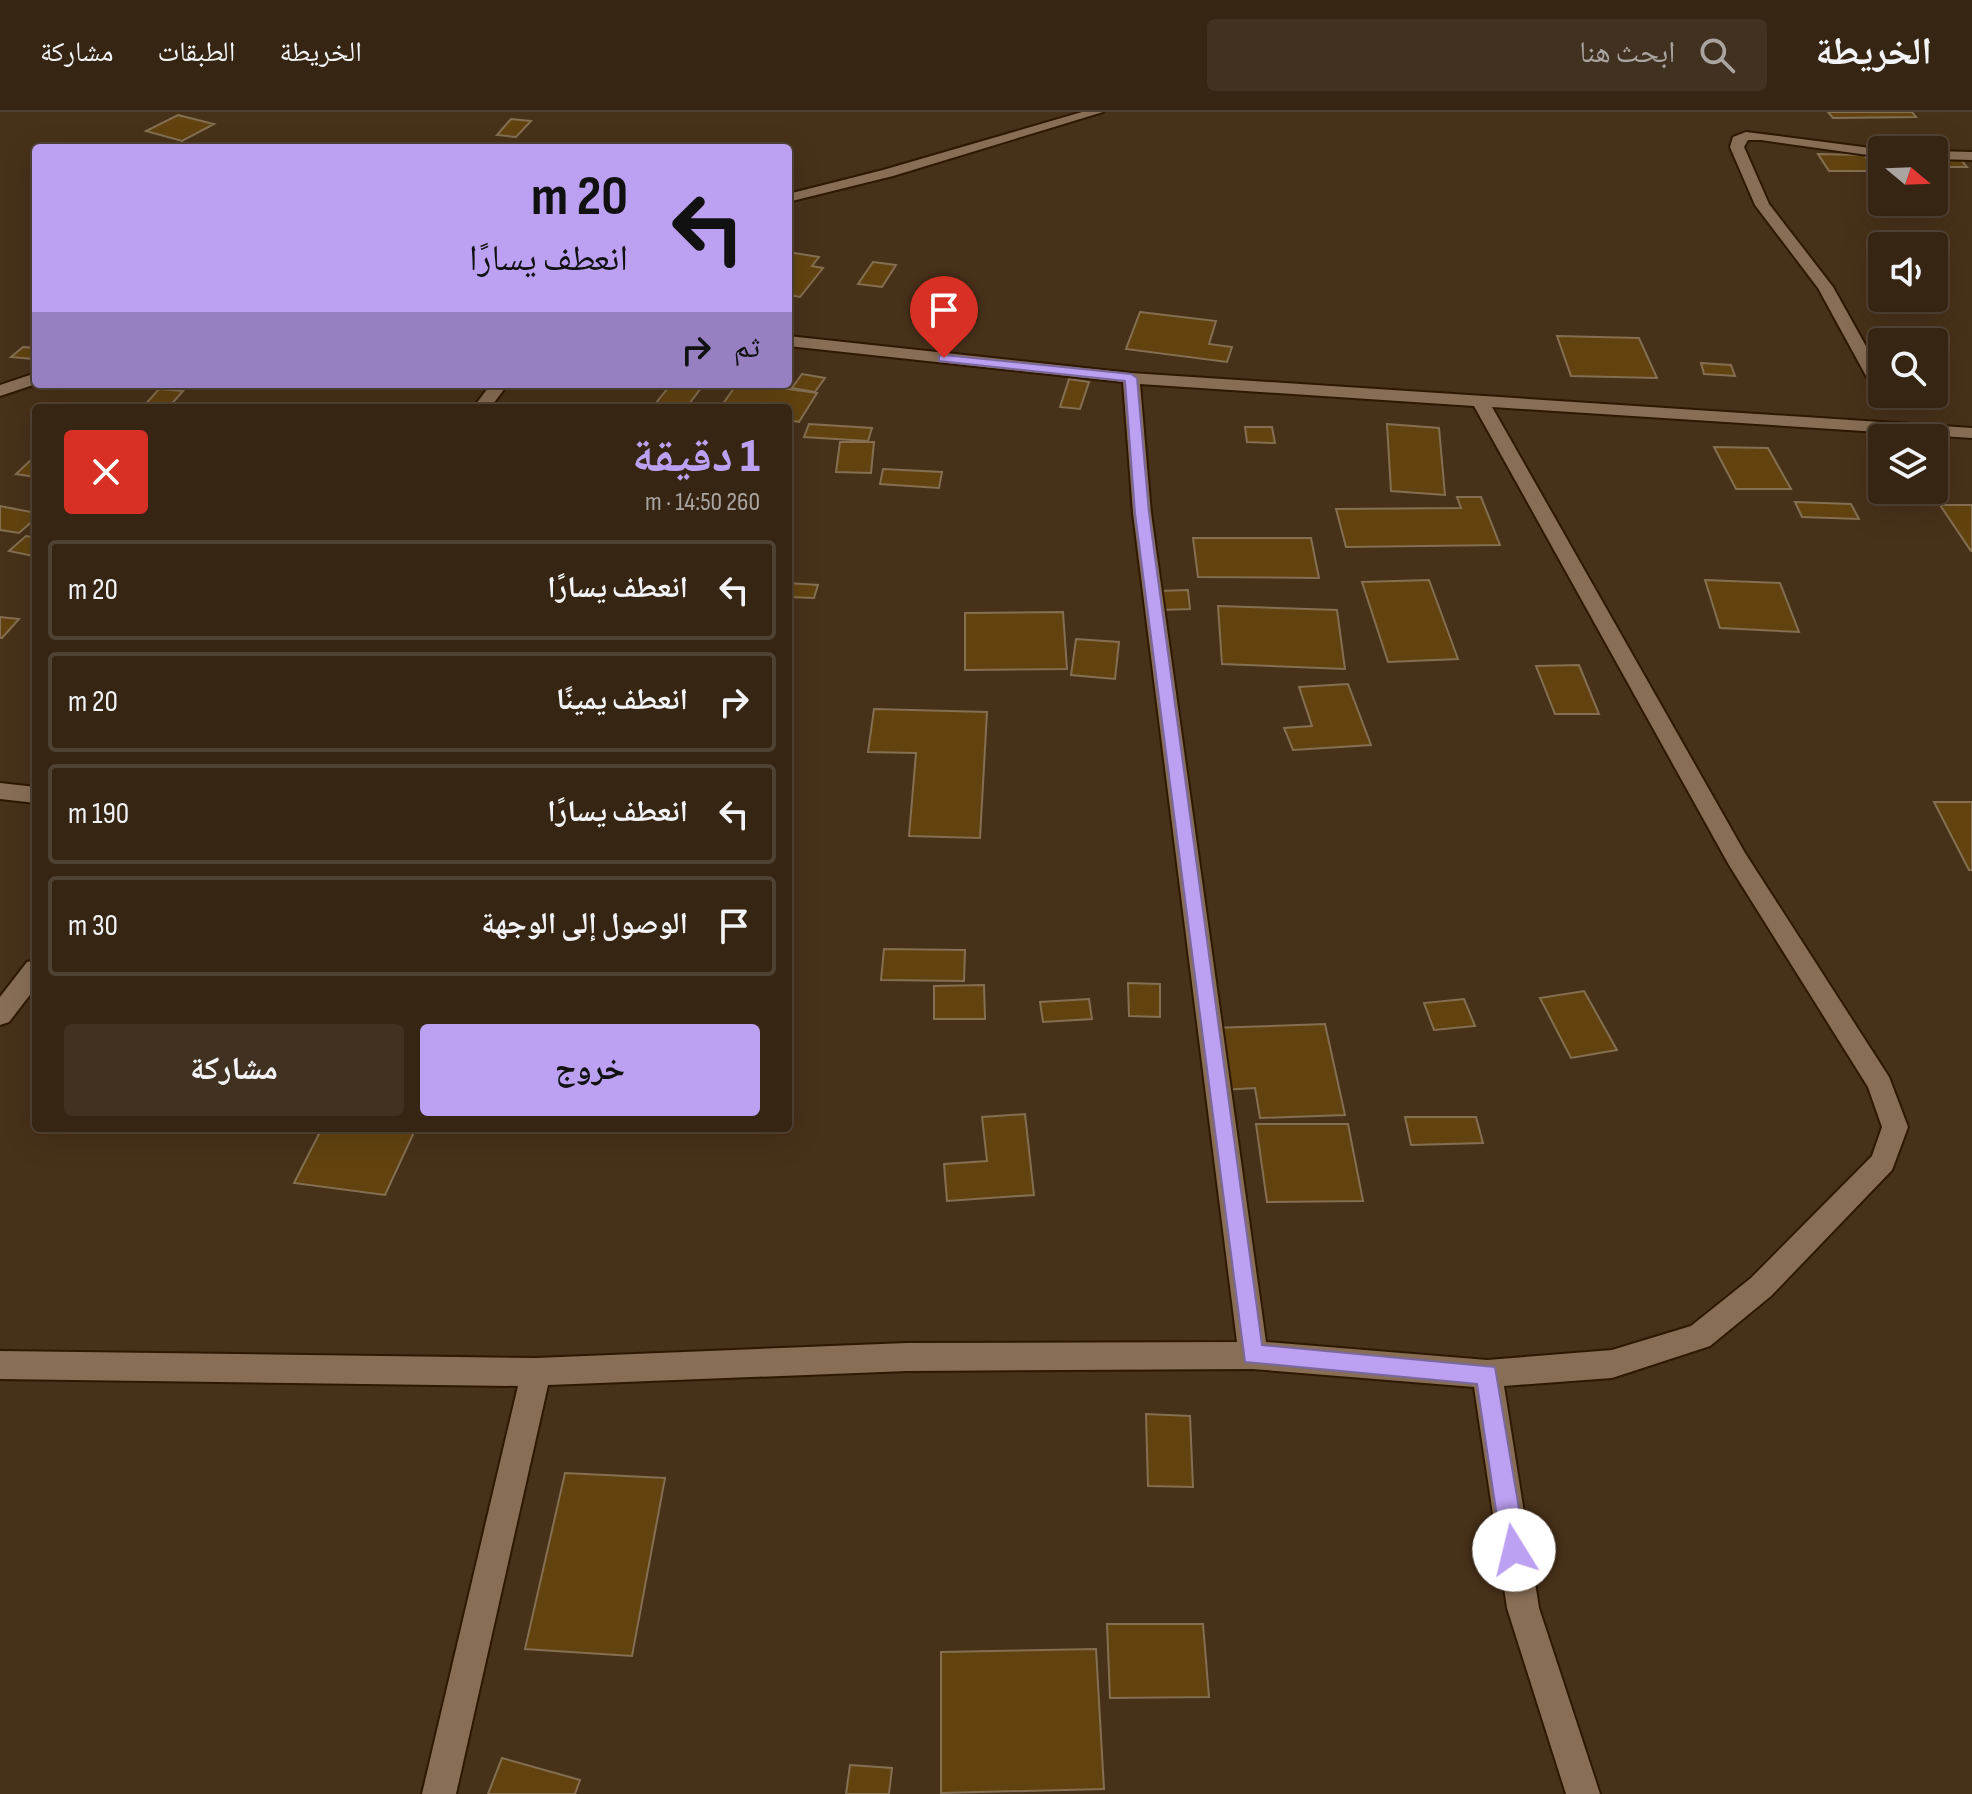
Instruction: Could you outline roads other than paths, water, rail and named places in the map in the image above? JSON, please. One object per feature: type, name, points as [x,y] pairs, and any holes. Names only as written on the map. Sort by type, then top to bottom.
[{"type":"street","points":[[792,197],[888,173],[1096,112]]},
{"type":"street","points":[[1868,151],[1761,136],[1746,136],[1738,140],[1737,147],[1762,205],[1825,287],[1868,365]]},
{"type":"street","points":[[1948,155],[1972,156]]},
{"type":"street","points":[[792,341],[1131,378],[1868,426]]},
{"type":"street","points":[[1131,378],[1142,513],[1253,1355]]},
{"type":"street","points":[[0,391],[32,379]]},
{"type":"street","points":[[484,404],[497,388]]},
{"type":"street","points":[[0,1365],[536,1372],[907,1357],[1253,1355],[1487,1374],[1612,1364],[1700,1337],[1761,1287],[1883,1162],[1895,1127],[1880,1084],[1737,859],[1481,402]]},
{"type":"street","points":[[1948,431],[1972,433]]},
{"type":"street","points":[[0,791],[32,795]]},
{"type":"street","points":[[0,1015],[32,974]]},
{"type":"street","points":[[439,1794],[536,1372]]},
{"type":"street","points":[[1487,1374],[1523,1608],[1583,1794]]}]
